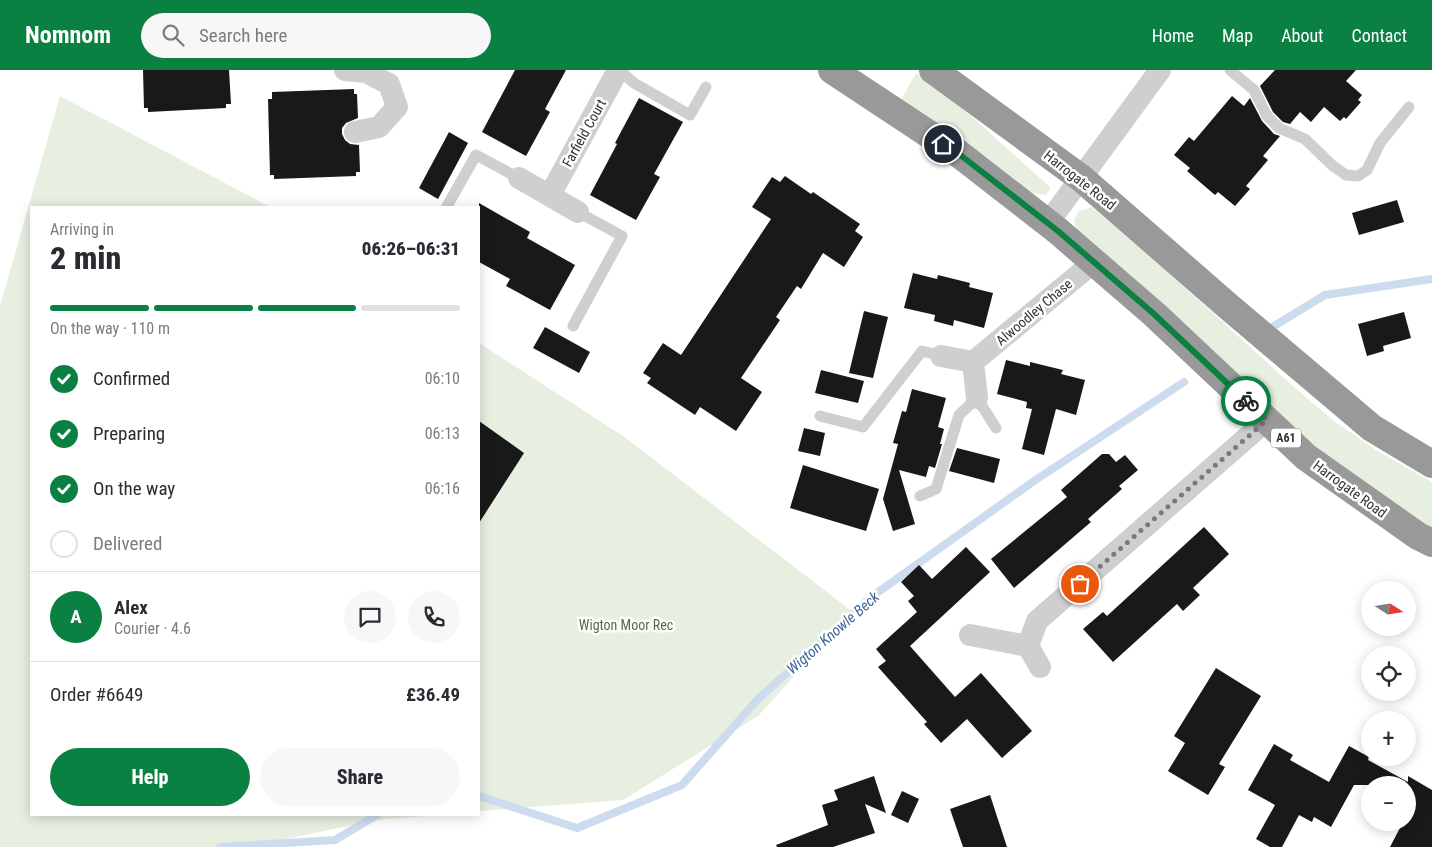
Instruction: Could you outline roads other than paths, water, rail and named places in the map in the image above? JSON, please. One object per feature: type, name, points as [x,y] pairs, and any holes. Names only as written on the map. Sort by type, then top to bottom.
[{"type":"highway","name":"Harrogate Road","points":[[832,70],[959,154],[1048,223],[1154,314],[1306,457],[1418,536],[1432,543]]},
{"type":"highway","name":"Harrogate Road","points":[[933,70],[1081,178],[1372,428],[1432,464]]},
{"type":"street","points":[[345,70],[366,72],[390,84],[397,107],[379,127],[355,132]]},
{"type":"street","name":"Farfield Court","points":[[550,195],[618,70]]},
{"type":"street","points":[[1048,223],[1160,70]]},
{"type":"street","points":[[519,178],[578,212]]},
{"type":"street","name":"Alwoodley Chase","points":[[974,362],[1094,262]]},
{"type":"street","points":[[941,356],[974,362],[977,398]]},
{"type":"street","points":[[1028,646],[1037,621],[1267,420]]},
{"type":"street","points":[[970,635],[1028,646],[1040,667]]},
{"type":"lane","points":[[618,70],[634,83],[690,115],[706,87]]},
{"type":"lane","points":[[1230,70],[1254,90],[1267,116],[1279,128],[1306,139],[1333,166],[1346,175],[1358,176],[1367,170],[1380,143],[1409,107]]},
{"type":"lane","points":[[447,206],[476,155],[519,178]]},
{"type":"lane","points":[[574,326],[622,236],[578,212]]},
{"type":"lane","points":[[820,416],[863,427],[922,351],[941,356]]},
{"type":"lane","points":[[920,496],[936,490],[959,415],[977,398],[996,428]]},
{"type":"waterway","name":"Wigton Knowle Beck","points":[[1274,326],[1325,295],[1432,279]]},
{"type":"waterway","name":"Wigton Knowle Beck","points":[[480,796],[577,828],[682,785],[758,699],[874,595],[1034,481],[1184,382]]},
{"type":"waterway","name":"Wigton Knowle Beck","points":[[220,847],[335,840],[375,816]]},
{"type":"park label","name":"Wigton Moor Rec","points":[[626,625]]}]
